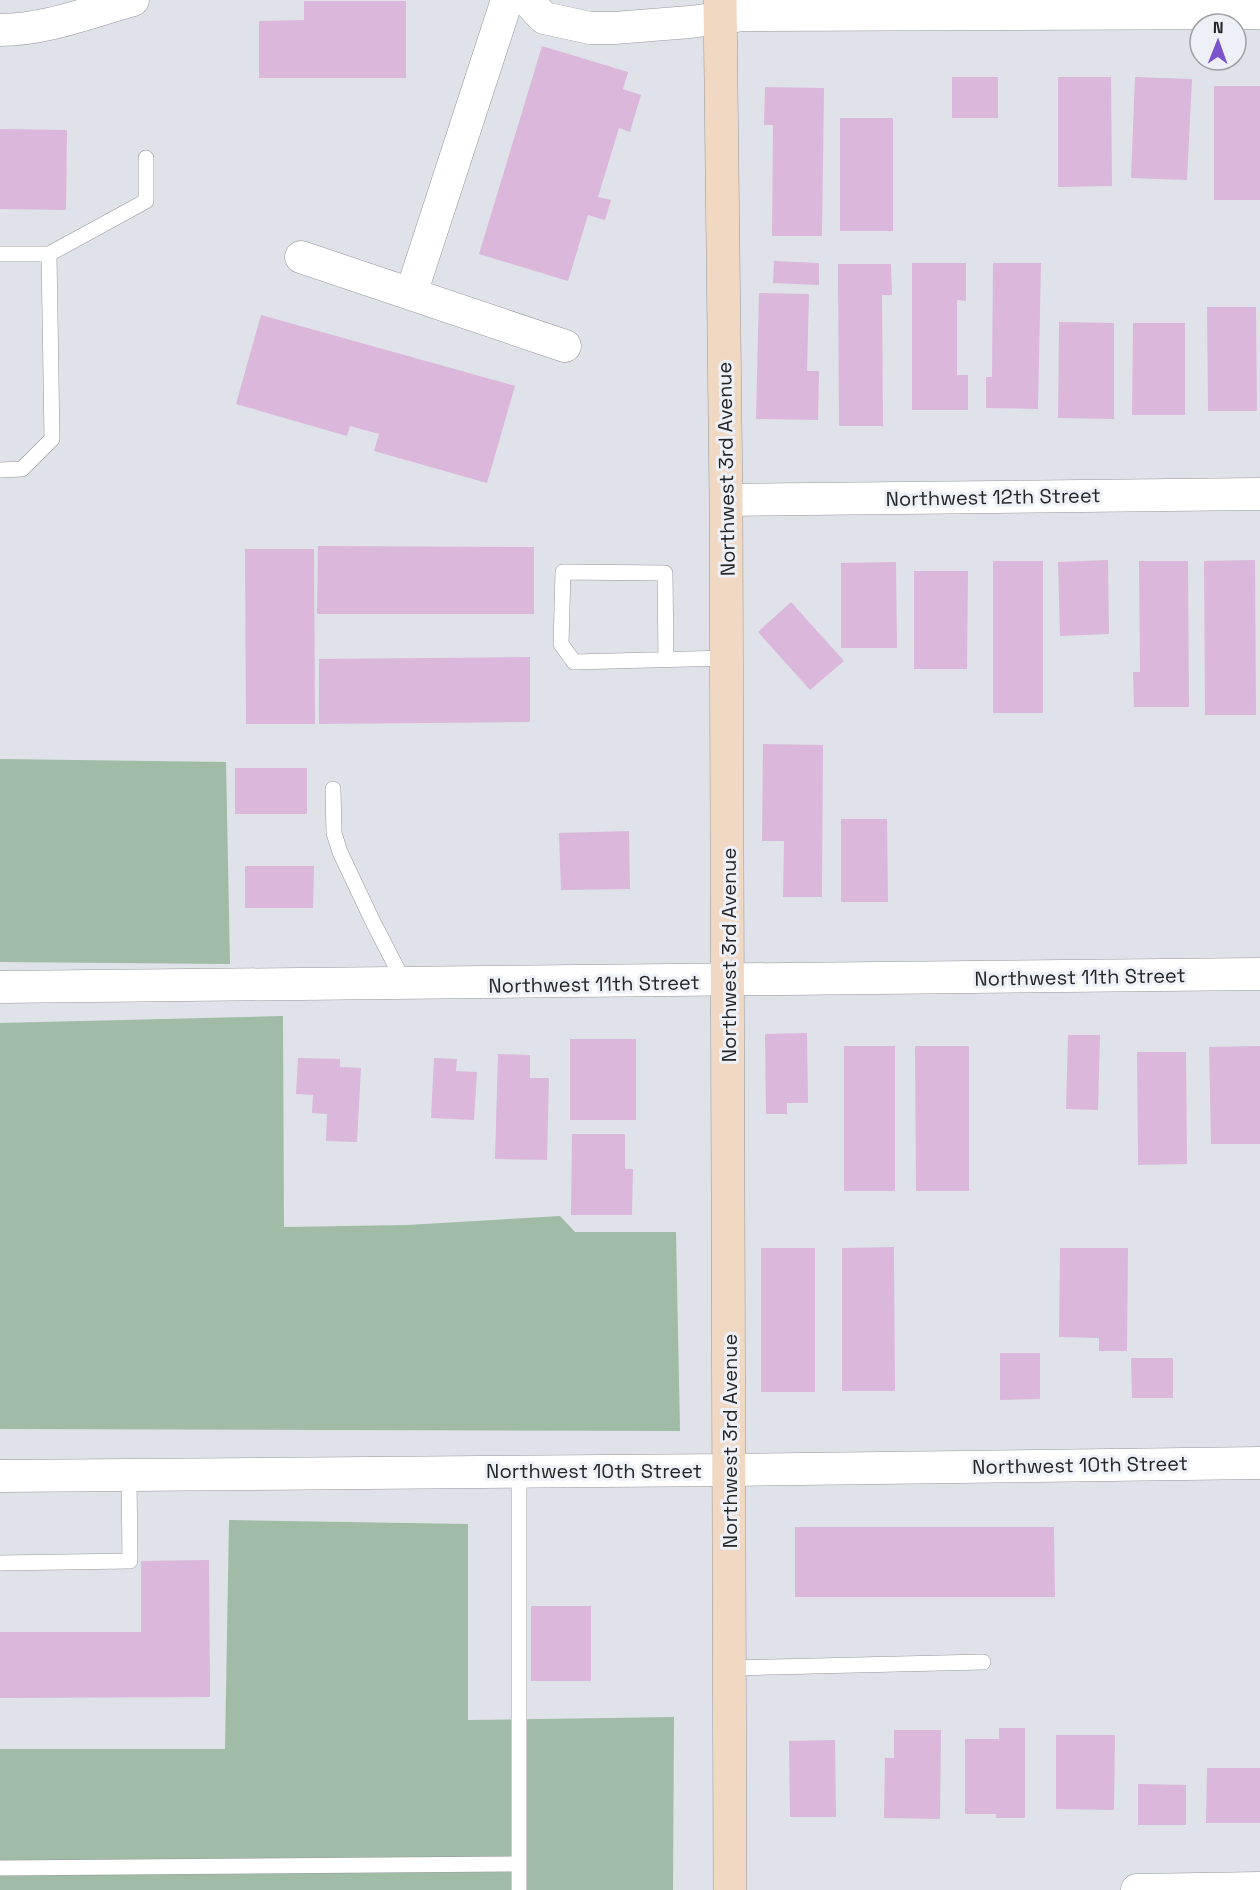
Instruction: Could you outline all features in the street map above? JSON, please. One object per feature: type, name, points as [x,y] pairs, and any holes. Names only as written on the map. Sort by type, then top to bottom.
[{"type":"street","points":[[0,30],[16,30],[47,24],[132,0]]},
{"type":"street","points":[[411,294],[507,0]]},
{"type":"street","points":[[527,0],[544,18],[590,28],[614,28],[720,10]]},
{"type":"street","points":[[675,0],[744,15],[1260,14]]},
{"type":"street","name":"Northwest 3rd Avenue","points":[[720,10],[729,983],[730,1890]]},
{"type":"street","points":[[301,257],[565,346]]},
{"type":"street","name":"Northwest 12th Street","points":[[726,500],[1260,494]]},
{"type":"street","name":"Northwest 11th Street","points":[[0,987],[729,983],[1260,974]]},
{"type":"street","name":"Northwest 10th Street","points":[[0,1476],[1260,1463]]},
{"type":"street","points":[[1137,1890],[1260,1888]]},
{"type":"lane","points":[[0,255],[49,254],[147,201],[146,158]]},
{"type":"lane","points":[[0,470],[22,469],[52,439],[49,254]]},
{"type":"lane","points":[[666,660],[665,573],[563,572],[561,644],[574,662],[666,660],[727,658]]},
{"type":"lane","points":[[333,789],[334,833],[340,852],[406,986]]},
{"type":"lane","points":[[519,1472],[519,1890]]},
{"type":"lane","points":[[0,1563],[130,1561],[129,1475]]},
{"type":"lane","points":[[730,1668],[983,1662]]},
{"type":"lane","points":[[0,1868],[519,1864]]},
{"type":"green space","points":[[0,759],[226,762],[230,964],[0,962]]},
{"type":"green space","points":[[283,1016],[284,1227],[407,1225],[560,1216],[575,1232],[676,1232],[680,1431],[0,1429],[0,1023]]},
{"type":"green space","points":[[229,1520],[468,1524],[468,1720],[674,1717],[673,1890],[0,1890],[0,1749],[225,1749]]},
{"type":"building","points":[[304,1],[406,1],[406,78],[259,78],[259,21],[304,20]]},
{"type":"building","points":[[542,46],[628,72],[623,89],[641,95],[630,132],[619,128],[598,197],[611,200],[605,220],[588,215],[568,281],[479,254]]},
{"type":"building","points":[[952,77],[998,77],[998,118],[952,118]]},
{"type":"building","points":[[1058,77],[1111,77],[1112,186],[1058,187]]},
{"type":"building","points":[[1135,77],[1192,79],[1187,180],[1131,178]]},
{"type":"building","points":[[1214,86],[1260,86],[1260,200],[1214,200]]},
{"type":"building","points":[[765,87],[824,88],[822,236],[772,236],[773,125],[764,125]]},
{"type":"building","points":[[840,118],[893,118],[893,231],[840,231]]},
{"type":"building","points":[[0,129],[67,130],[66,210],[0,209]]},
{"type":"building","points":[[774,261],[819,263],[819,285],[773,283]]},
{"type":"building","points":[[912,263],[966,263],[966,301],[957,300],[957,375],[968,375],[968,410],[912,410]]},
{"type":"building","points":[[993,263],[1041,263],[1038,409],[986,408],[986,377],[992,377]]},
{"type":"building","points":[[838,264],[891,264],[892,295],[882,295],[883,426],[839,426]]},
{"type":"building","points":[[759,293],[809,294],[807,371],[819,371],[818,420],[756,419]]},
{"type":"building","points":[[1207,307],[1256,307],[1257,411],[1208,411]]},
{"type":"building","points":[[261,315],[515,386],[487,483],[374,451],[379,434],[350,426],[347,436],[236,404]]},
{"type":"building","points":[[1059,322],[1114,323],[1114,419],[1058,418]]},
{"type":"building","points":[[1133,323],[1185,323],[1185,415],[1132,415]]},
{"type":"building","points":[[318,546],[534,547],[534,614],[317,614]]},
{"type":"building","points":[[245,549],[314,549],[315,724],[246,724]]},
{"type":"building","points":[[1108,560],[1109,634],[1060,636],[1058,562]]},
{"type":"building","points":[[1255,560],[1256,715],[1205,715],[1204,561]]},
{"type":"building","points":[[993,561],[1043,561],[1043,713],[993,713]]},
{"type":"building","points":[[1139,561],[1188,561],[1189,707],[1134,707],[1133,672],[1140,672]]},
{"type":"building","points":[[896,562],[897,648],[841,648],[841,563]]},
{"type":"building","points":[[914,571],[968,571],[967,669],[914,669]]},
{"type":"building","points":[[791,602],[844,661],[810,690],[758,632]]},
{"type":"building","points":[[530,657],[530,722],[319,724],[319,659]]},
{"type":"building","points":[[763,744],[823,745],[822,897],[783,897],[784,841],[762,841]]},
{"type":"building","points":[[235,768],[307,768],[307,814],[235,814]]},
{"type":"building","points":[[841,819],[887,819],[888,902],[841,902]]},
{"type":"building","points":[[629,831],[630,889],[561,890],[559,833]]},
{"type":"building","points":[[245,866],[314,866],[313,908],[245,908]]},
{"type":"building","points":[[807,1033],[808,1103],[787,1103],[787,1114],[766,1114],[765,1034]]},
{"type":"building","points":[[1068,1035],[1100,1035],[1098,1110],[1066,1109]]},
{"type":"building","points":[[570,1039],[636,1039],[636,1120],[570,1120]]},
{"type":"building","points":[[844,1046],[895,1046],[895,1191],[844,1191]]},
{"type":"building","points":[[915,1046],[969,1046],[969,1191],[916,1191]]},
{"type":"building","points":[[1260,1046],[1260,1144],[1211,1144],[1209,1047]]},
{"type":"building","points":[[1137,1052],[1186,1052],[1187,1164],[1138,1165]]},
{"type":"building","points":[[498,1054],[530,1055],[530,1078],[549,1078],[547,1160],[495,1159]]},
{"type":"building","points":[[298,1058],[340,1059],[340,1067],[361,1068],[357,1142],[326,1141],[327,1114],[312,1113],[313,1095],[296,1094]]},
{"type":"building","points":[[434,1058],[457,1059],[456,1071],[477,1072],[474,1120],[431,1118]]},
{"type":"building","points":[[572,1134],[625,1134],[625,1169],[633,1169],[632,1215],[571,1215]]},
{"type":"building","points":[[894,1247],[895,1391],[842,1391],[842,1248]]},
{"type":"building","points":[[761,1248],[815,1248],[815,1392],[761,1392]]},
{"type":"building","points":[[1060,1248],[1128,1248],[1127,1351],[1099,1351],[1099,1338],[1059,1337]]},
{"type":"building","points":[[1000,1353],[1040,1353],[1040,1399],[1000,1400]]},
{"type":"building","points":[[1131,1358],[1173,1358],[1173,1398],[1132,1398]]},
{"type":"building","points":[[795,1527],[1054,1527],[1055,1597],[795,1597]]},
{"type":"building","points":[[209,1560],[210,1697],[0,1698],[0,1632],[141,1632],[141,1561]]},
{"type":"building","points":[[531,1606],[591,1606],[591,1681],[531,1681]]},
{"type":"building","points":[[999,1728],[1025,1728],[1025,1818],[996,1818],[996,1814],[965,1814],[965,1739],[999,1739]]},
{"type":"building","points":[[894,1730],[941,1730],[940,1819],[884,1818],[885,1758],[894,1758]]},
{"type":"building","points":[[1056,1735],[1115,1735],[1114,1810],[1056,1809]]},
{"type":"building","points":[[835,1740],[836,1817],[790,1817],[789,1741]]},
{"type":"building","points":[[1207,1768],[1260,1768],[1260,1823],[1206,1823]]},
{"type":"building","points":[[1138,1784],[1186,1785],[1186,1825],[1138,1825]]}]
